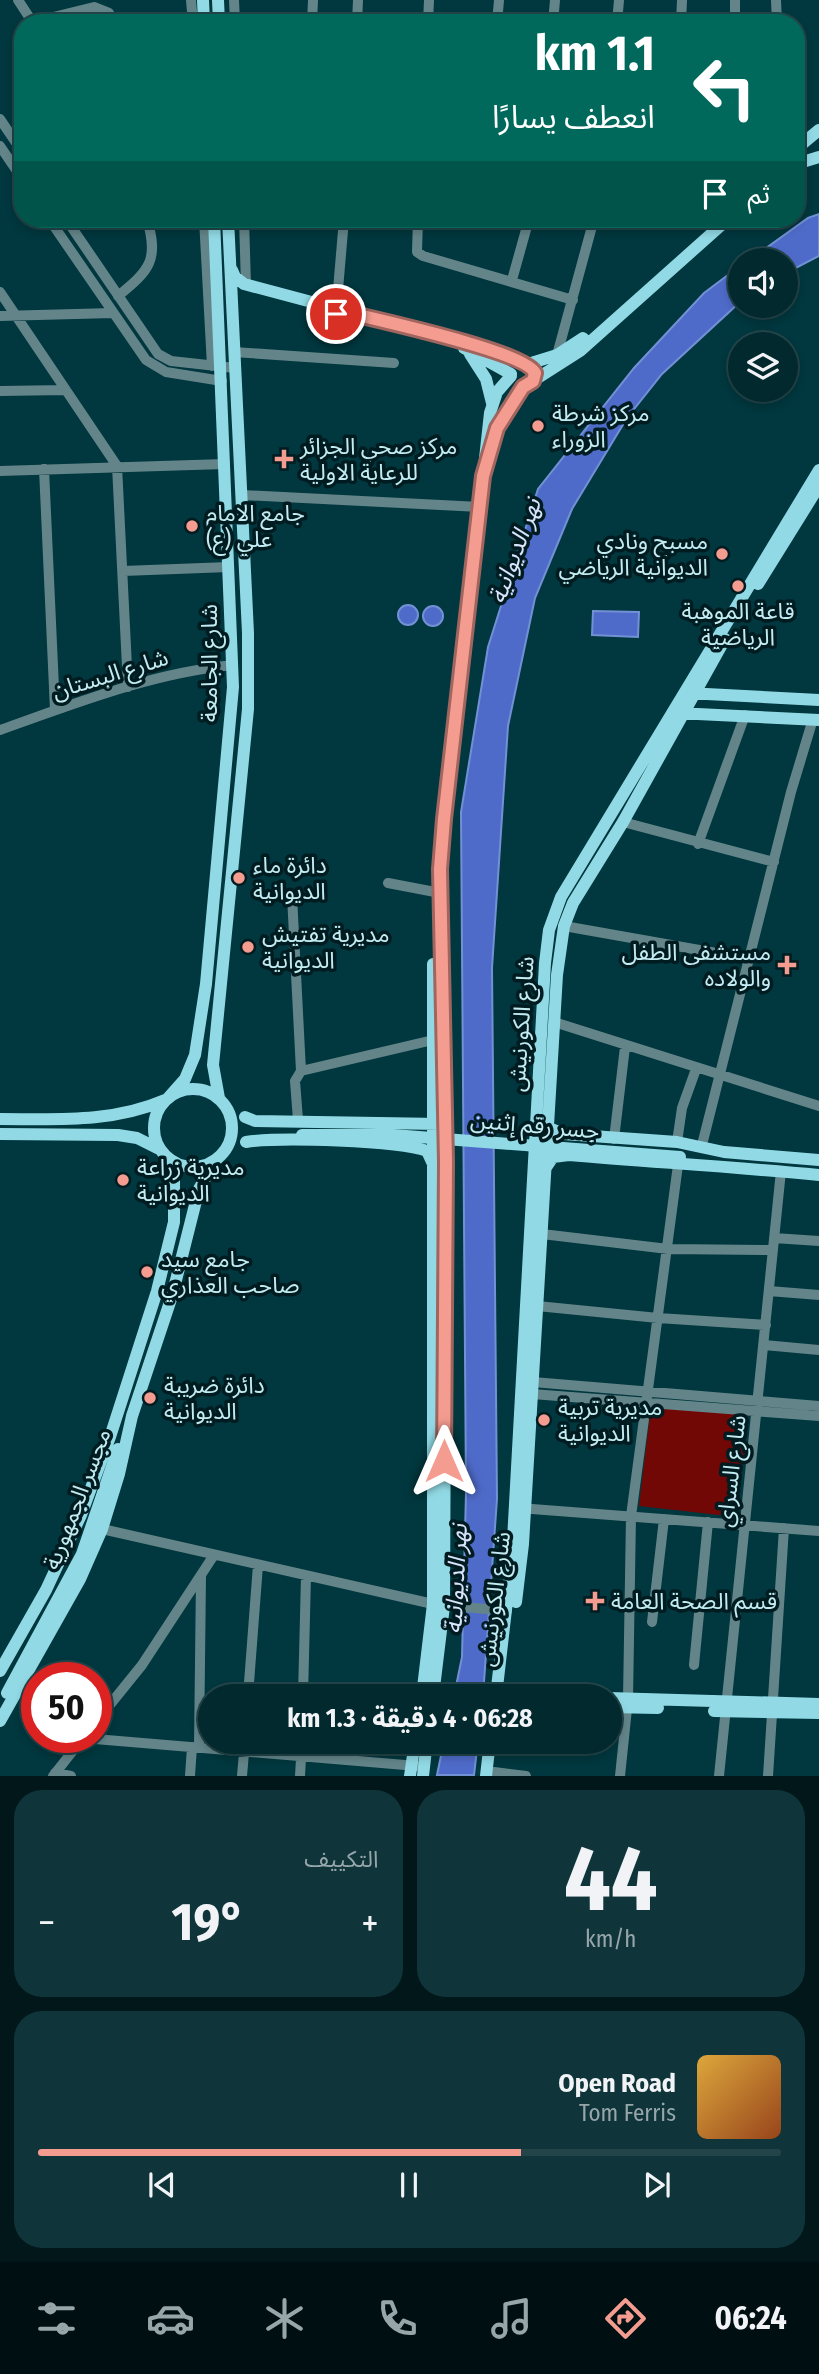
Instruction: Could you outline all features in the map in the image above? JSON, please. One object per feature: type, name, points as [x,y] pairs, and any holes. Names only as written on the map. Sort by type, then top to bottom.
[{"type":"main road","name":"شارع الجامعة","points":[[167,1098],[185,1079],[195,1055],[207,971],[232,707],[233,665],[222,380],[217,366],[220,341],[214,228]]},
{"type":"main road","name":"شارع الجامعة","points":[[221,1100],[214,1077],[214,1055],[248,709],[248,634],[228,228]]},
{"type":"main road","points":[[439,1124],[433,1040],[435,892],[440,869],[492,405],[500,388],[517,365],[557,355],[595,328],[706,228]]},
{"type":"main road","points":[[230,260],[235,277],[246,285],[465,349],[511,375],[514,383],[528,384],[580,351],[718,228]]},
{"type":"main road","points":[[232,311],[240,297],[251,292],[473,345],[526,364],[535,373],[497,428],[483,476]]},
{"type":"main road","points":[[220,341],[226,347],[234,348]]},
{"type":"main road","points":[[465,349],[483,372],[492,405]]},
{"type":"main road","name":"شارع الكورنيش","points":[[502,1684],[519,1586],[519,1508],[557,904],[623,790],[676,713],[819,470]]},
{"type":"main road","name":"شارع الكورنيش","points":[[688,693],[819,486]]},
{"type":"main road","points":[[231,632],[248,634]]},
{"type":"main road","points":[[688,693],[819,700]]},
{"type":"main road","points":[[232,707],[248,709]]},
{"type":"main road","points":[[676,713],[816,720]]},
{"type":"main road","name":"شارع الكورنيش","points":[[520,1493],[532,1388],[528,1353],[537,1306],[549,1128],[554,1022],[552,957],[569,912],[637,797],[676,713]]},
{"type":"main road","points":[[623,790],[637,797]]},
{"type":"main road","points":[[434,1684],[438,1605],[440,869]]},
{"type":"main road","points":[[557,904],[569,912]]},
{"type":"main road","points":[[0,1119],[107,1118],[145,1109],[194,1087],[210,1091],[245,1117],[271,1127],[439,1124]]},
{"type":"main road","points":[[0,1671],[59,1565],[113,1426],[157,1291],[174,1222],[174,1178],[155,1128],[167,1098]]},
{"type":"main road","points":[[221,1100],[231,1129],[224,1152]]},
{"type":"main road","points":[[0,1721],[80,1579],[102,1530],[117,1482],[132,1416],[172,1296],[199,1189],[214,1163],[224,1152],[246,1142],[301,1127]]},
{"type":"main road","name":"جسر رقم إثنين","points":[[301,1127],[454,1132],[677,1153]]},
{"type":"main road","points":[[549,1128],[559,1133],[614,1139],[677,1153],[723,1158],[819,1160]]},
{"type":"main road","points":[[0,1134],[118,1135],[137,1138],[192,1168],[214,1163]]},
{"type":"main road","points":[[246,1142],[332,1142],[411,1147],[427,1151],[440,1163]]},
{"type":"main road","points":[[545,1170],[553,1157],[677,1153],[702,1145],[723,1158],[781,1171],[819,1175]]},
{"type":"main road","name":"مجسر الجمهورية","points":[[0,1692],[77,1547],[132,1416]]},
{"type":"main road","name":"مجسر الجمهورية","points":[[0,1706],[82,1554],[103,1483],[113,1426]]},
{"type":"main road","name":"شارع الكورنيش","points":[[501,1684],[505,1610],[519,1508]]},
{"type":"main road","points":[[424,1684],[438,1605]]},
{"type":"main road","points":[[622,1701],[771,1708],[819,1713]]},
{"type":"main road","points":[[622,1704],[628,1703]]},
{"type":"main road","points":[[771,1708],[819,1704]]},
{"type":"main road","points":[[417,1771],[423,1754]]},
{"type":"main road","points":[[490,1754],[491,1774]]},
{"type":"main road","points":[[491,1774],[495,1754]]},
{"type":"street","points":[[68,14],[94,8],[110,14]]},
{"type":"street","points":[[0,120],[14,140]]},
{"type":"street","points":[[0,146],[14,167]]},
{"type":"street","points":[[55,228],[142,356],[166,373],[222,380]]},
{"type":"street","points":[[72,228],[152,347],[171,361],[235,368]]},
{"type":"street","points":[[101,295],[115,292],[150,265],[154,254],[149,228]]},
{"type":"street","points":[[205,228],[217,366]]},
{"type":"street","points":[[244,228],[246,285]]},
{"type":"street","points":[[337,312],[343,228]]},
{"type":"street","points":[[418,228],[417,252],[573,300]]},
{"type":"street","points":[[512,280],[526,228]]},
{"type":"street","points":[[557,355],[592,228]]},
{"type":"street","points":[[0,292],[117,467],[128,687]]},
{"type":"street","points":[[0,316],[113,313]]},
{"type":"street","points":[[142,356],[152,347]]},
{"type":"street","points":[[234,348],[394,363]]},
{"type":"street","points":[[0,391],[66,390]]},
{"type":"street","points":[[0,471],[225,464]]},
{"type":"street","points":[[44,469],[55,710]]},
{"type":"street","points":[[242,495],[480,507]]},
{"type":"street","points":[[123,571],[229,567]]},
{"type":"street","name":"شارع البستان","points":[[0,730],[179,672],[233,665]]},
{"type":"street","points":[[698,844],[745,715]]},
{"type":"street","points":[[702,1145],[774,862],[816,720]]},
{"type":"street","points":[[622,822],[774,862]]},
{"type":"street","points":[[387,883],[435,892]]},
{"type":"street","points":[[292,896],[301,1071],[296,1081],[301,1127]]},
{"type":"street","points":[[564,926],[750,959]]},
{"type":"street","points":[[554,1022],[819,1106]]},
{"type":"street","points":[[301,1071],[433,1040]]},
{"type":"street","points":[[614,1139],[625,1046]]},
{"type":"street","points":[[620,1776],[628,1703],[631,1516],[668,1249],[682,1108],[696,1069]]},
{"type":"street","name":"شارع السراي","points":[[719,1776],[781,1171]]},
{"type":"street","points":[[542,1234],[668,1249],[773,1250]]},
{"type":"street","points":[[775,1238],[819,1241]]},
{"type":"street","points":[[769,1291],[819,1295]]},
{"type":"street","points":[[537,1306],[766,1325]]},
{"type":"street","points":[[764,1345],[819,1350]]},
{"type":"street","points":[[532,1388],[647,1390],[819,1416]]},
{"type":"street","points":[[532,1388],[646,1404],[819,1406]]},
{"type":"street","points":[[519,1508],[819,1531]]},
{"type":"street","points":[[652,1622],[664,1519]]},
{"type":"street","points":[[694,1665],[708,1522]]},
{"type":"street","points":[[768,1776],[784,1528]]},
{"type":"street","points":[[102,1530],[438,1605],[505,1610]]},
{"type":"street","points":[[112,1702],[142,1665],[214,1555]]},
{"type":"street","points":[[249,1684],[257,1565]]},
{"type":"street","points":[[190,1776],[195,1747],[201,1574]]},
{"type":"street","points":[[303,1684],[306,1576]]},
{"type":"street","points":[[112,1740],[198,1747]]},
{"type":"street","points":[[54,1774],[71,1753]]},
{"type":"street","points":[[242,1776],[244,1754]]},
{"type":"street","points":[[295,1754],[417,1771]]},
{"type":"street","points":[[300,1776],[301,1755]]},
{"type":"street","points":[[54,1774],[71,1776]]},
{"type":"street","points":[[491,1774],[526,1776]]},
{"type":"shaded area","points":[[651,1406],[748,1410],[737,1517],[639,1506]]},
{"type":"water","points":[[819,214],[819,256],[798,267],[798,248],[766,248],[794,228],[805,228],[805,220]]},
{"type":"water","name":"نهر الديوانية","points":[[728,275],[728,313],[662,374],[627,418],[572,509],[535,598],[508,726],[492,968],[497,1499],[484,1684],[456,1684],[462,1657],[466,1492],[461,812],[488,647],[538,489],[634,368],[704,293]]},
{"type":"water","points":[[404,605],[412,605],[418,615],[412,625],[404,625],[398,619],[398,611]]},
{"type":"water","points":[[429,606],[437,606],[443,616],[437,626],[429,626],[423,620],[423,612]]},
{"type":"water","points":[[593,611],[639,612],[638,637],[592,635]]},
{"type":"water","points":[[441,1754],[476,1754],[474,1775],[437,1775]]},
{"type":"place","name":"مركز شرطة الزوراء","points":[[538,426]]},
{"type":"place","name":"مركز صحي الجزائر للرعاية الاولية","points":[[284,459]]},
{"type":"place","name":"جامع الامام علي (ع)","points":[[192,526]]},
{"type":"place","name":"مسبح ونادي الديوانية الرياضي","points":[[722,554]]},
{"type":"place","name":"قاعة الموهبة الرياضية","points":[[738,586]]},
{"type":"place","name":"دائرة ماء الديوانية","points":[[239,878]]},
{"type":"place","name":"مديرية تفتيش الديوانية","points":[[248,947]]},
{"type":"place","name":"مستشفى الطفل والولاده","points":[[787,965]]},
{"type":"place","name":"مديرية زراعة الديوانية","points":[[123,1180]]},
{"type":"place","name":"جامع سيد صاحب العذاري","points":[[147,1272]]},
{"type":"place","name":"دائرة ضريبة الديوانية","points":[[150,1398]]},
{"type":"place","name":"مديرية تربية الديوانية","points":[[544,1420]]},
{"type":"place","name":"قسم الصحة العامة","points":[[595,1601]]},
{"type":"route","points":[[336,314],[337,310],[486,348],[528,364],[535,373],[531,384],[523,387],[497,428],[483,476],[444,819],[440,869],[446,1162],[444,1461]]}]
